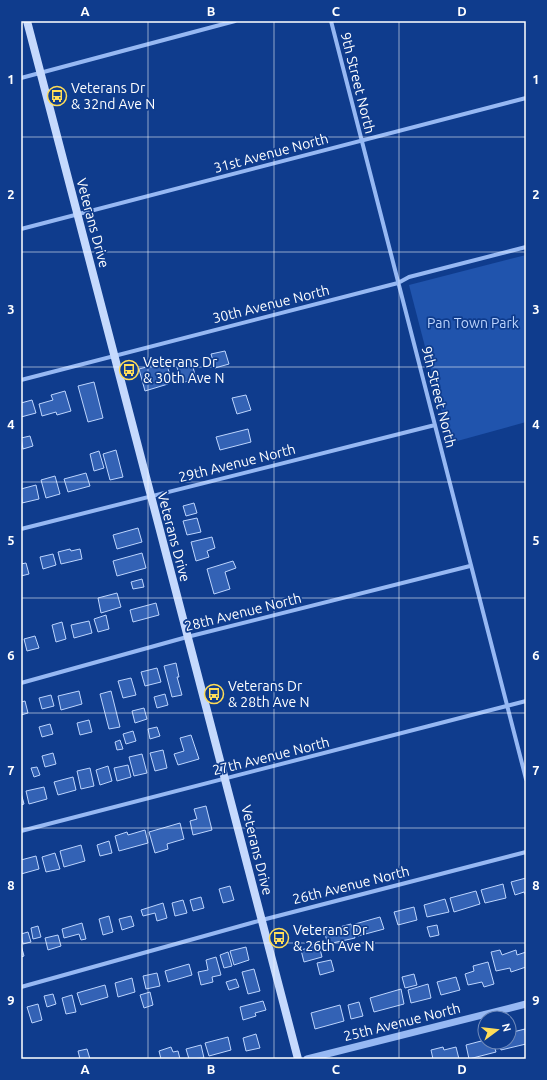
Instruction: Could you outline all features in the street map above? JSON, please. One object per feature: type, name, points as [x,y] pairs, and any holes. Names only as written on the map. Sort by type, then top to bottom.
[{"type":"main road","name":"Veterans Drive","points":[[27,21],[150,497],[298,1059]]},
{"type":"street","points":[[21,78],[235,21]]},
{"type":"street","name":"9th Street North","points":[[331,21],[526,779]]},
{"type":"street","name":"31st Avenue North","points":[[21,229],[526,98]]},
{"type":"street","name":"30th Avenue North","points":[[21,380],[398,283],[409,277],[526,247]]},
{"type":"street","name":"29th Avenue North","points":[[21,529],[435,425]]},
{"type":"street","name":"28th Avenue North","points":[[21,683],[187,637],[470,566]]},
{"type":"street","name":"27th Avenue North","points":[[21,831],[526,701]]},
{"type":"street","name":"26th Avenue North","points":[[21,988],[262,920],[526,852]]},
{"type":"street","name":"25th Avenue North","points":[[307,1059],[526,1004]]},
{"type":"green space","name":"Pan Town Park","points":[[526,255],[526,422],[450,443],[409,285]]},
{"type":"building","points":[[225,351],[229,364],[215,368],[211,354]]},
{"type":"building","points":[[166,362],[170,375],[166,376],[168,384],[145,391],[139,369]]},
{"type":"building","points":[[192,363],[196,379],[181,383],[177,367]]},
{"type":"building","points":[[94,382],[103,418],[88,422],[78,386]]},
{"type":"building","points":[[65,391],[71,411],[57,415],[56,412],[42,416],[39,404],[53,400],[51,395]]},
{"type":"building","points":[[246,395],[251,410],[237,414],[232,398]]},
{"type":"building","points":[[32,400],[36,413],[21,417],[21,403]]},
{"type":"building","points":[[248,429],[251,442],[220,450],[216,437]]},
{"type":"building","points":[[30,436],[33,446],[23,449],[21,438]]},
{"type":"building","points":[[116,450],[123,477],[110,480],[103,454]]},
{"type":"building","points":[[99,451],[104,468],[94,471],[90,454]]},
{"type":"building","points":[[86,473],[90,486],[68,492],[64,479]]},
{"type":"building","points":[[55,476],[60,494],[46,498],[41,480]]},
{"type":"building","points":[[36,485],[39,499],[22,503],[21,489]]},
{"type":"building","points":[[194,503],[197,513],[186,516],[183,506]]},
{"type":"building","points":[[197,518],[201,532],[187,535],[183,521]]},
{"type":"building","points":[[138,528],[142,542],[117,549],[113,535]]},
{"type":"building","points":[[212,537],[215,548],[207,551],[209,557],[196,561],[191,542]]},
{"type":"building","points":[[70,549],[71,551],[80,549],[82,559],[61,564],[58,552]]},
{"type":"building","points":[[142,553],[146,568],[117,576],[113,561]]},
{"type":"building","points":[[53,554],[56,565],[43,569],[40,557]]},
{"type":"building","points":[[233,561],[236,568],[225,572],[230,589],[214,594],[207,569]]},
{"type":"building","points":[[26,563],[29,574],[21,576],[21,564]]},
{"type":"building","points":[[142,579],[144,587],[133,589],[131,582]]},
{"type":"building","points":[[117,593],[121,607],[101,613],[98,598]]},
{"type":"building","points":[[156,603],[159,615],[133,622],[130,610]]},
{"type":"building","points":[[106,615],[109,629],[98,632],[94,619]]},
{"type":"building","points":[[89,621],[92,633],[74,638],[71,625]]},
{"type":"building","points":[[62,622],[66,639],[56,642],[52,625]]},
{"type":"building","points":[[35,636],[39,648],[27,651],[24,639]]},
{"type":"building","points":[[176,663],[179,677],[177,677],[182,695],[172,697],[164,666]]},
{"type":"building","points":[[157,668],[161,682],[145,686],[141,672]]},
{"type":"building","points":[[131,678],[136,695],[123,698],[118,681]]},
{"type":"building","points":[[79,691],[82,704],[61,710],[58,696]]},
{"type":"building","points":[[111,691],[120,727],[109,729],[100,694]]},
{"type":"building","points":[[165,694],[168,705],[157,708],[154,697]]},
{"type":"building","points":[[51,695],[54,706],[42,709],[39,698]]},
{"type":"building","points":[[25,701],[28,713],[21,715],[21,702]]},
{"type":"building","points":[[144,708],[147,719],[135,723],[132,711]]},
{"type":"building","points":[[89,720],[92,732],[80,735],[77,723]]},
{"type":"building","points":[[50,724],[53,734],[42,737],[39,727]]},
{"type":"building","points":[[157,727],[160,736],[150,739],[148,729]]},
{"type":"building","points":[[133,731],[136,741],[126,744],[123,734]]},
{"type":"building","points":[[191,735],[199,759],[178,765],[174,754],[184,751],[180,738]]},
{"type":"building","points":[[120,740],[123,749],[117,750],[115,742]]},
{"type":"building","points":[[163,750],[167,768],[155,771],[150,753]]},
{"type":"building","points":[[53,753],[56,764],[45,767],[42,756]]},
{"type":"building","points":[[142,754],[147,773],[134,776],[129,757]]},
{"type":"building","points":[[128,765],[131,777],[117,781],[114,768]]},
{"type":"building","points":[[108,766],[112,781],[100,785],[96,770]]},
{"type":"building","points":[[37,767],[40,775],[34,777],[31,768]]},
{"type":"building","points":[[90,768],[94,786],[81,789],[77,771]]},
{"type":"building","points":[[73,777],[76,790],[58,795],[54,782]]},
{"type":"building","points":[[44,787],[47,799],[29,804],[26,791]]},
{"type":"building","points":[[21,793],[24,804],[21,805]]},
{"type":"building","points":[[206,806],[212,830],[193,835],[190,821],[197,819],[194,809]]},
{"type":"building","points":[[180,823],[184,839],[167,844],[168,849],[155,853],[149,832]]},
{"type":"building","points":[[145,830],[148,843],[119,851],[115,836],[127,832],[128,835]]},
{"type":"building","points":[[109,841],[112,853],[100,856],[97,845]]},
{"type":"building","points":[[81,845],[85,861],[64,867],[60,851]]},
{"type":"building","points":[[55,853],[60,869],[46,872],[42,857]]},
{"type":"building","points":[[36,856],[39,869],[21,874],[21,860]]},
{"type":"building","points":[[526,878],[526,896],[524,892],[515,895],[511,882]]},
{"type":"building","points":[[503,884],[506,898],[485,903],[481,890]]},
{"type":"building","points":[[230,886],[234,900],[223,903],[219,889]]},
{"type":"building","points":[[476,891],[480,904],[454,912],[450,898]]},
{"type":"building","points":[[201,897],[204,908],[193,911],[190,900]]},
{"type":"building","points":[[445,899],[449,912],[427,917],[424,905]]},
{"type":"building","points":[[183,900],[187,913],[175,916],[172,903]]},
{"type":"building","points":[[163,903],[167,918],[157,921],[155,913],[143,916],[141,910]]},
{"type":"building","points":[[414,907],[417,920],[398,925],[394,912]]},
{"type":"building","points":[[109,916],[113,932],[103,935],[99,919]]},
{"type":"building","points":[[131,916],[134,926],[122,930],[119,919]]},
{"type":"building","points":[[380,917],[384,929],[358,936],[355,924]]},
{"type":"building","points":[[82,923],[86,939],[81,940],[79,934],[64,938],[62,929]]},
{"type":"building","points":[[351,924],[355,938],[328,944],[324,931]]},
{"type":"building","points":[[437,925],[439,935],[430,937],[427,927]]},
{"type":"building","points":[[38,926],[41,937],[33,939],[31,928]]},
{"type":"building","points":[[28,932],[31,942],[23,944],[21,934]]},
{"type":"building","points":[[58,935],[61,946],[48,950],[45,938]]},
{"type":"building","points":[[21,945],[24,956],[21,957]]},
{"type":"building","points":[[319,945],[322,957],[304,962],[301,950]]},
{"type":"building","points":[[246,947],[249,960],[234,965],[230,951]]},
{"type":"building","points":[[500,950],[502,955],[516,950],[517,955],[526,952],[526,967],[511,972],[510,968],[496,971],[491,952]]},
{"type":"building","points":[[228,952],[232,966],[224,968],[220,955]]},
{"type":"building","points":[[216,957],[221,975],[212,977],[213,982],[201,985],[198,972],[208,970],[206,960]]},
{"type":"building","points":[[331,960],[334,971],[320,975],[317,963]]},
{"type":"building","points":[[488,962],[494,984],[484,987],[482,982],[468,985],[465,974],[474,971],[473,966]]},
{"type":"building","points":[[189,964],[192,975],[168,982],[165,971]]},
{"type":"building","points":[[254,969],[260,991],[248,994],[242,972]]},
{"type":"building","points":[[157,973],[160,986],[146,989],[143,976]]},
{"type":"building","points":[[414,974],[417,985],[405,988],[402,977]]},
{"type":"building","points":[[456,977],[460,990],[441,995],[437,982]]},
{"type":"building","points":[[132,978],[135,992],[118,997],[115,983]]},
{"type":"building","points":[[236,979],[239,987],[229,990],[226,982]]},
{"type":"building","points":[[428,984],[431,998],[411,1003],[408,990]]},
{"type":"building","points":[[105,985],[108,997],[81,1005],[77,993]]},
{"type":"building","points":[[401,989],[404,1004],[374,1012],[370,998]]},
{"type":"building","points":[[150,992],[153,1005],[144,1008],[140,995]]},
{"type":"building","points":[[53,994],[56,1004],[47,1007],[44,996]]},
{"type":"building","points":[[72,995],[76,1012],[66,1014],[62,998]]},
{"type":"building","points":[[263,1001],[266,1010],[255,1013],[256,1016],[243,1020],[240,1007]]},
{"type":"building","points":[[359,1002],[363,1016],[351,1019],[348,1005]]},
{"type":"building","points":[[38,1004],[42,1020],[32,1023],[27,1007]]},
{"type":"building","points":[[340,1005],[344,1021],[315,1029],[311,1013]]},
{"type":"building","points":[[525,1029],[526,1044],[517,1046],[517,1031]]},
{"type":"building","points":[[256,1034],[260,1048],[246,1051],[243,1038]]},
{"type":"building","points":[[228,1037],[231,1050],[209,1056],[205,1043]]},
{"type":"building","points":[[477,1042],[477,1050],[495,1050],[496,1052],[469,1059],[466,1045]]},
{"type":"building","points":[[201,1045],[204,1058],[189,1059],[186,1049]]},
{"type":"building","points":[[171,1047],[173,1052],[178,1051],[180,1059],[161,1059],[159,1051]]},
{"type":"building","points":[[443,1047],[444,1050],[456,1047],[459,1059],[433,1059],[431,1050]]},
{"type":"building","points":[[87,1049],[90,1059],[80,1059],[78,1051]]},
{"type":"place","name":"Veterans Dr & 32nd Ave N","points":[[57,96]]},
{"type":"place","name":"Veterans Dr & 30th Ave N","points":[[129,370]]},
{"type":"place","name":"Veterans Dr & 28th Ave N","points":[[214,694]]},
{"type":"place","name":"Veterans Dr & 26th Ave N","points":[[279,938]]}]
